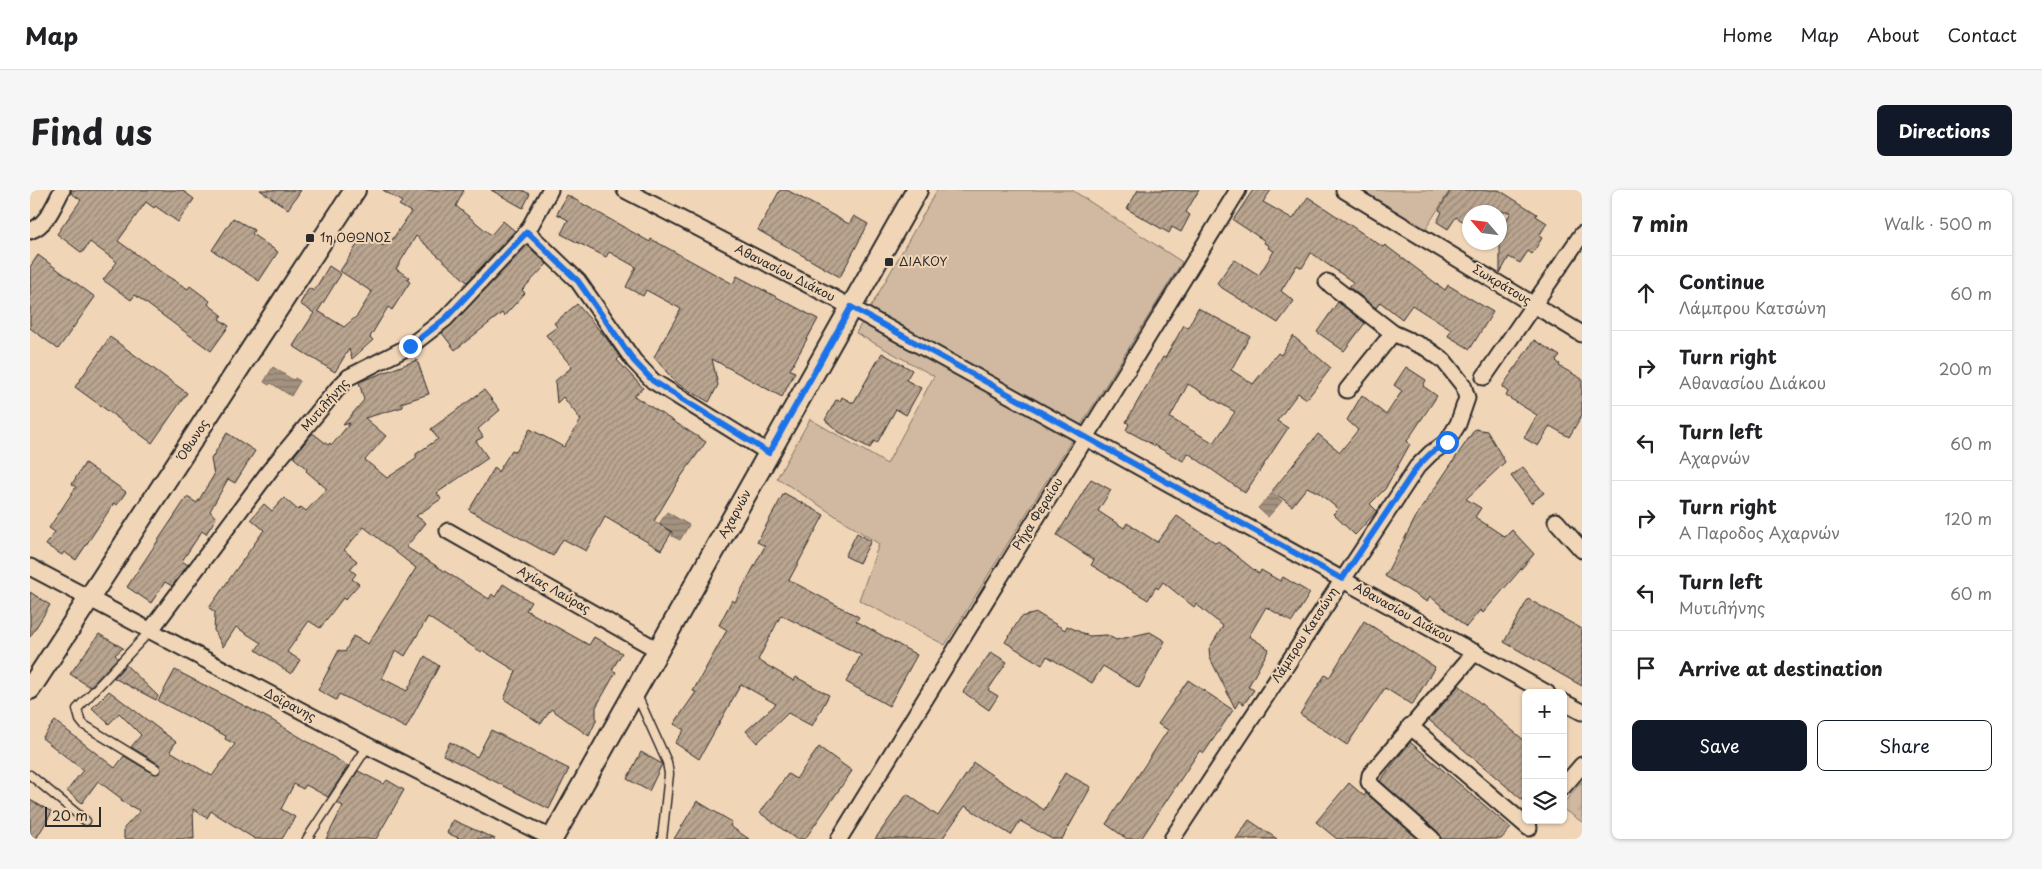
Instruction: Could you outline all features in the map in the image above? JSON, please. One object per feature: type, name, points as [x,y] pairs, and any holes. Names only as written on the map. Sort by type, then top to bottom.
[{"type":"street","points":[[30,231],[44,221],[62,190]]},
{"type":"street","name":"Όθωνος","points":[[30,689],[355,190]]},
{"type":"street","name":"Μυτιλήνης","points":[[150,632],[270,470],[338,388],[349,377],[387,360],[426,335],[445,319],[527,232],[550,190]]},
{"type":"street","name":"Αθανασίου Διάκου","points":[[625,190],[851,307],[1540,689]]},
{"type":"street","name":"Αχαρνών","points":[[552,839],[917,190]]},
{"type":"street","name":"Ρήγα Φεραίου","points":[[839,839],[1238,190]]},
{"type":"street","name":"Σωκράτους","points":[[1344,190],[1582,334]]},
{"type":"street","points":[[527,232],[578,281],[634,361],[653,381],[769,453]]},
{"type":"street","points":[[1484,377],[1582,234]]},
{"type":"street","points":[[1327,282],[1394,333],[1346,390]]},
{"type":"street","name":"Λάμπρου Κατσώνη","points":[[1172,839],[1417,467],[1431,453],[1447,442],[1464,409],[1467,398],[1463,385],[1444,361],[1426,348],[1394,333]]},
{"type":"street","points":[[1556,521],[1582,550]]},
{"type":"street","name":"Αγίας Λαύρας","points":[[448,530],[658,650]]},
{"type":"street","name":"Δοϊρανης","points":[[30,567],[368,746],[552,839]]},
{"type":"street","points":[[1432,839],[1369,782],[1370,775],[1475,652]]},
{"type":"street","points":[[1567,704],[1582,712]]},
{"type":"street","points":[[1410,726],[1528,829]]},
{"type":"street","points":[[1567,782],[1582,765]]},
{"type":"lane","points":[[150,632],[77,709],[77,713],[84,725],[156,769]]},
{"type":"lane","points":[[636,691],[667,762],[669,774],[662,839]]},
{"type":"lane","points":[[307,839],[368,746]]},
{"type":"lane","points":[[30,775],[86,821]]},
{"type":"green space","points":[[937,190],[1072,190],[1182,262],[945,645],[859,600],[879,544],[777,478],[810,419],[887,464],[934,376],[856,333]]},
{"type":"green space","points":[[1357,190],[1450,190],[1423,233]]},
{"type":"green space","points":[[1582,781],[1582,822],[1567,812],[1567,799]]},
{"type":"shaded area","points":[[273,367],[293,380],[295,378],[300,381],[291,396],[271,383],[269,385],[264,382]]},
{"type":"shaded area","points":[[1272,493],[1282,501],[1268,517],[1258,508]]},
{"type":"shaded area","points":[[667,512],[689,525],[680,540],[672,536],[673,533],[659,524]]},
{"type":"building","points":[[71,190],[182,190],[194,199],[178,222],[146,202],[118,241],[188,289],[190,286],[210,301],[208,304],[222,315],[219,319],[229,326],[211,351],[135,295],[131,300],[103,280],[117,262],[90,242],[82,253],[57,234],[81,200],[71,193]]},
{"type":"building","points":[[260,190],[301,190],[288,209]]},
{"type":"building","points":[[383,190],[464,190],[456,206],[491,235],[503,221],[515,231],[467,282],[416,236],[396,269],[409,277],[407,280],[410,282],[392,310],[388,307],[370,337],[373,340],[352,359],[349,349],[335,372],[293,346],[314,313],[300,304],[309,288],[314,291],[329,266],[341,274],[318,311],[344,327],[357,316],[372,292],[340,271],[361,239],[363,240],[366,235],[383,246],[386,241],[390,243],[411,212],[399,205],[402,202]]},
{"type":"building","points":[[491,190],[522,190],[530,194],[523,208]]},
{"type":"building","points":[[780,190],[787,190],[849,224],[854,216],[868,224],[840,277],[758,230]]},
{"type":"building","points":[[1138,190],[1199,190],[1186,212],[1190,215],[1181,232],[1172,227],[1169,233],[1127,209]]},
{"type":"building","points":[[1253,190],[1271,190],[1263,202],[1293,219],[1308,197],[1383,247],[1385,245],[1445,290],[1448,285],[1493,312],[1470,349],[1448,336],[1451,330],[1412,305],[1402,319],[1380,302],[1376,308],[1349,287],[1353,282],[1311,253],[1302,268],[1297,265],[1281,291],[1294,301],[1278,323],[1217,283],[1235,260],[1259,275],[1274,251],[1268,248],[1269,246],[1264,243],[1265,241],[1233,220]]},
{"type":"building","points":[[1451,190],[1499,190],[1537,214],[1536,216],[1547,223],[1539,236],[1542,238],[1532,254],[1528,251],[1520,263],[1509,257],[1500,273],[1500,250],[1507,250],[1507,219],[1511,212],[1507,212],[1507,205],[1462,205],[1462,221],[1456,217],[1448,229],[1437,222],[1442,212],[1439,210]]},
{"type":"building","points":[[567,195],[650,242],[651,239],[733,284],[737,276],[818,319],[790,370],[795,372],[782,397],[712,359],[718,385],[709,402],[676,383],[654,357],[681,309],[646,290],[643,296],[626,287],[636,267],[609,252],[606,257],[561,234],[568,220],[557,214]]},
{"type":"building","points":[[233,218],[254,230],[252,234],[278,252],[259,281],[212,250]]},
{"type":"building","points":[[527,245],[547,264],[522,290],[525,293],[504,316],[502,313],[455,350],[442,333]]},
{"type":"building","points":[[38,255],[95,297],[58,349],[30,328],[30,267]]},
{"type":"building","points":[[1338,302],[1365,323],[1344,351],[1317,332]]},
{"type":"building","points":[[577,304],[620,357],[617,360],[643,388],[634,396],[706,442],[680,478],[654,521],[672,532],[661,550],[605,517],[586,551],[563,539],[553,556],[469,510],[495,467],[498,472],[512,450],[516,452],[530,429],[564,447],[581,420],[563,397],[557,403],[555,381],[572,367],[546,335],[557,327],[554,323]]},
{"type":"building","points":[[1198,308],[1250,336],[1231,370],[1253,384],[1278,353],[1281,355],[1293,336],[1331,368],[1307,399],[1298,393],[1277,421],[1288,428],[1245,493],[1188,453],[1183,461],[1126,430],[1129,424],[1126,422],[1163,357],[1165,358],[1184,325],[1188,328]],"holes":[[[1188,384],[1235,412],[1214,443],[1170,418]]]},
{"type":"building","points":[[110,337],[187,393],[152,443],[75,387]]},
{"type":"building","points":[[1534,340],[1560,356],[1556,361],[1560,364],[1559,366],[1582,379],[1582,415],[1569,437],[1550,426],[1538,446],[1524,438],[1537,415],[1506,396],[1508,392],[1502,387]]},
{"type":"building","points":[[882,353],[912,370],[906,380],[921,388],[906,415],[896,409],[877,443],[874,441],[870,448],[839,432],[825,420],[836,400],[840,401],[842,397],[854,402]]},
{"type":"building","points":[[417,360],[429,394],[401,403],[403,407],[365,418],[386,436],[365,460],[387,478],[416,459],[416,454],[438,439],[431,429],[484,390],[500,410],[478,429],[483,437],[476,441],[488,458],[437,493],[441,499],[416,516],[426,523],[406,547],[489,599],[492,594],[495,597],[503,584],[531,602],[526,610],[589,645],[594,637],[622,653],[612,670],[616,672],[596,707],[596,721],[589,736],[551,709],[541,724],[504,699],[516,671],[482,650],[481,652],[428,617],[405,656],[396,650],[382,678],[407,691],[425,656],[439,666],[406,728],[339,694],[336,700],[318,690],[339,650],[345,652],[353,636],[368,644],[416,568],[364,527],[344,550],[357,561],[350,569],[356,574],[352,579],[359,584],[345,600],[343,598],[320,628],[309,621],[287,652],[300,660],[291,674],[256,650],[261,643],[236,627],[223,647],[214,630],[215,612],[209,608],[264,530],[251,519],[264,504],[272,511],[284,498],[298,510],[301,507],[306,511],[327,489],[306,471],[307,469],[294,456],[312,434],[328,445],[330,443],[332,445],[350,423],[343,425],[364,400],[359,382]]},
{"type":"building","points":[[1406,367],[1426,380],[1423,386],[1437,396],[1407,441],[1410,444],[1385,489],[1370,504],[1377,511],[1355,535],[1333,514],[1338,509],[1319,493],[1307,487],[1292,506],[1272,491],[1318,434],[1340,452],[1358,430],[1347,420],[1362,395],[1386,415],[1402,391],[1394,385]]},
{"type":"building","points":[[1475,429],[1487,431],[1505,462],[1466,499],[1481,508],[1475,517],[1505,537],[1512,530],[1534,554],[1483,613],[1480,610],[1466,627],[1430,596],[1427,602],[1385,576],[1418,513]]},
{"type":"building","points":[[227,433],[255,451],[235,483],[228,479],[210,511],[216,518],[206,534],[202,531],[182,561],[188,565],[172,586],[165,582],[151,603],[127,587],[187,497],[197,503],[214,475],[211,459]]},
{"type":"building","points":[[85,463],[126,492],[117,505],[114,503],[76,560],[64,552],[62,555],[46,545],[55,532],[49,528],[76,487],[72,484]]},
{"type":"building","points":[[1523,467],[1544,493],[1531,503],[1511,476]]},
{"type":"building","points":[[1091,479],[1111,490],[1098,511],[1124,528],[1127,523],[1157,542],[1177,516],[1216,543],[1218,541],[1259,574],[1261,570],[1280,581],[1283,577],[1310,593],[1292,622],[1266,607],[1249,636],[1269,649],[1248,687],[1254,690],[1244,704],[1239,701],[1235,708],[1210,658],[1209,649],[1223,626],[1196,604],[1194,607],[1163,582],[1158,589],[1156,587],[1148,600],[1091,565],[1094,560],[1057,535]]},
{"type":"building","points":[[784,493],[824,515],[789,580],[859,617],[856,621],[917,655],[889,706],[846,682],[861,655],[781,615],[758,660],[794,681],[796,677],[829,695],[812,726],[788,713],[757,743],[746,731],[776,704],[741,684],[699,759],[675,743],[684,730],[674,724],[696,692],[693,691],[727,630],[719,625],[732,600],[735,602],[765,546],[757,542]]},
{"type":"building","points":[[857,533],[871,541],[859,563],[845,556]]},
{"type":"building","points":[[30,592],[50,605],[30,637]]},
{"type":"building","points":[[1528,599],[1582,629],[1582,686],[1504,642]]},
{"type":"building","points":[[1037,613],[1065,630],[1067,626],[1089,636],[1107,635],[1116,640],[1150,632],[1165,641],[1139,688],[1103,666],[1092,683],[1047,656],[1042,665],[1005,642],[1021,617]]},
{"type":"building","points":[[1364,621],[1435,667],[1412,705],[1385,688],[1347,745],[1300,714],[1325,675],[1329,678]]},
{"type":"building","points":[[99,634],[123,648],[115,655],[118,658],[90,687],[70,674]]},
{"type":"building","points":[[991,652],[1007,662],[988,690],[998,696],[989,710],[963,692]]},
{"type":"building","points":[[126,665],[158,696],[156,700],[114,678]]},
{"type":"building","points":[[175,670],[270,719],[348,766],[328,797],[306,785],[303,789],[294,784],[281,809],[295,817],[282,839],[255,839],[211,811],[207,818],[193,809],[194,839],[124,839],[124,828],[140,811],[121,801],[122,799],[98,781],[82,803],[67,791],[83,770],[42,738],[55,721],[115,768],[124,756],[154,774],[161,771],[159,764],[131,747],[141,735],[119,713],[109,724],[92,708],[109,691],[176,742],[170,751],[212,776],[235,744],[225,739],[226,736],[158,701]]},
{"type":"building","points":[[1188,680],[1233,710],[1204,753],[1200,750],[1141,839],[1127,839],[1106,824],[1168,730],[1158,724]]},
{"type":"building","points":[[1459,685],[1522,739],[1522,800],[1429,720]]},
{"type":"building","points":[[491,730],[569,769],[549,809],[443,755],[450,742],[477,757]]},
{"type":"building","points":[[1410,742],[1511,828],[1501,839],[1441,839],[1438,832],[1380,781]]},
{"type":"building","points":[[819,747],[852,771],[805,839],[796,839],[760,813],[788,774],[796,779]]},
{"type":"building","points":[[641,752],[662,764],[649,791],[627,779]]},
{"type":"building","points":[[974,763],[1044,810],[1065,773],[1091,787],[1062,839],[1052,839],[1020,821],[1011,835],[965,806],[942,839],[875,839],[907,794],[938,816]]},
{"type":"building","points":[[358,771],[384,784],[387,780],[404,790],[376,839],[326,839],[343,806],[337,803]]},
{"type":"building","points":[[1349,783],[1364,796],[1366,793],[1418,839],[1337,839],[1316,822]]},
{"type":"building","points":[[30,800],[52,812],[36,839],[30,839]]},
{"type":"building","points":[[697,801],[732,822],[730,826],[749,839],[674,839]]},
{"type":"building","points":[[453,820],[495,839],[461,839],[447,833]]},
{"type":"building","points":[[1249,820],[1277,839],[1236,839]]},
{"type":"place","name":"1η ΟΘΩΝΟΣ","points":[[310,238]]},
{"type":"place","name":"ΔΙΑΚΟΥ","points":[[889,262]]},
{"type":"route","points":[[410,346],[445,319],[527,232],[578,281],[634,361],[653,381],[769,453],[851,307],[1342,579],[1417,467],[1431,453],[1447,442]]}]
